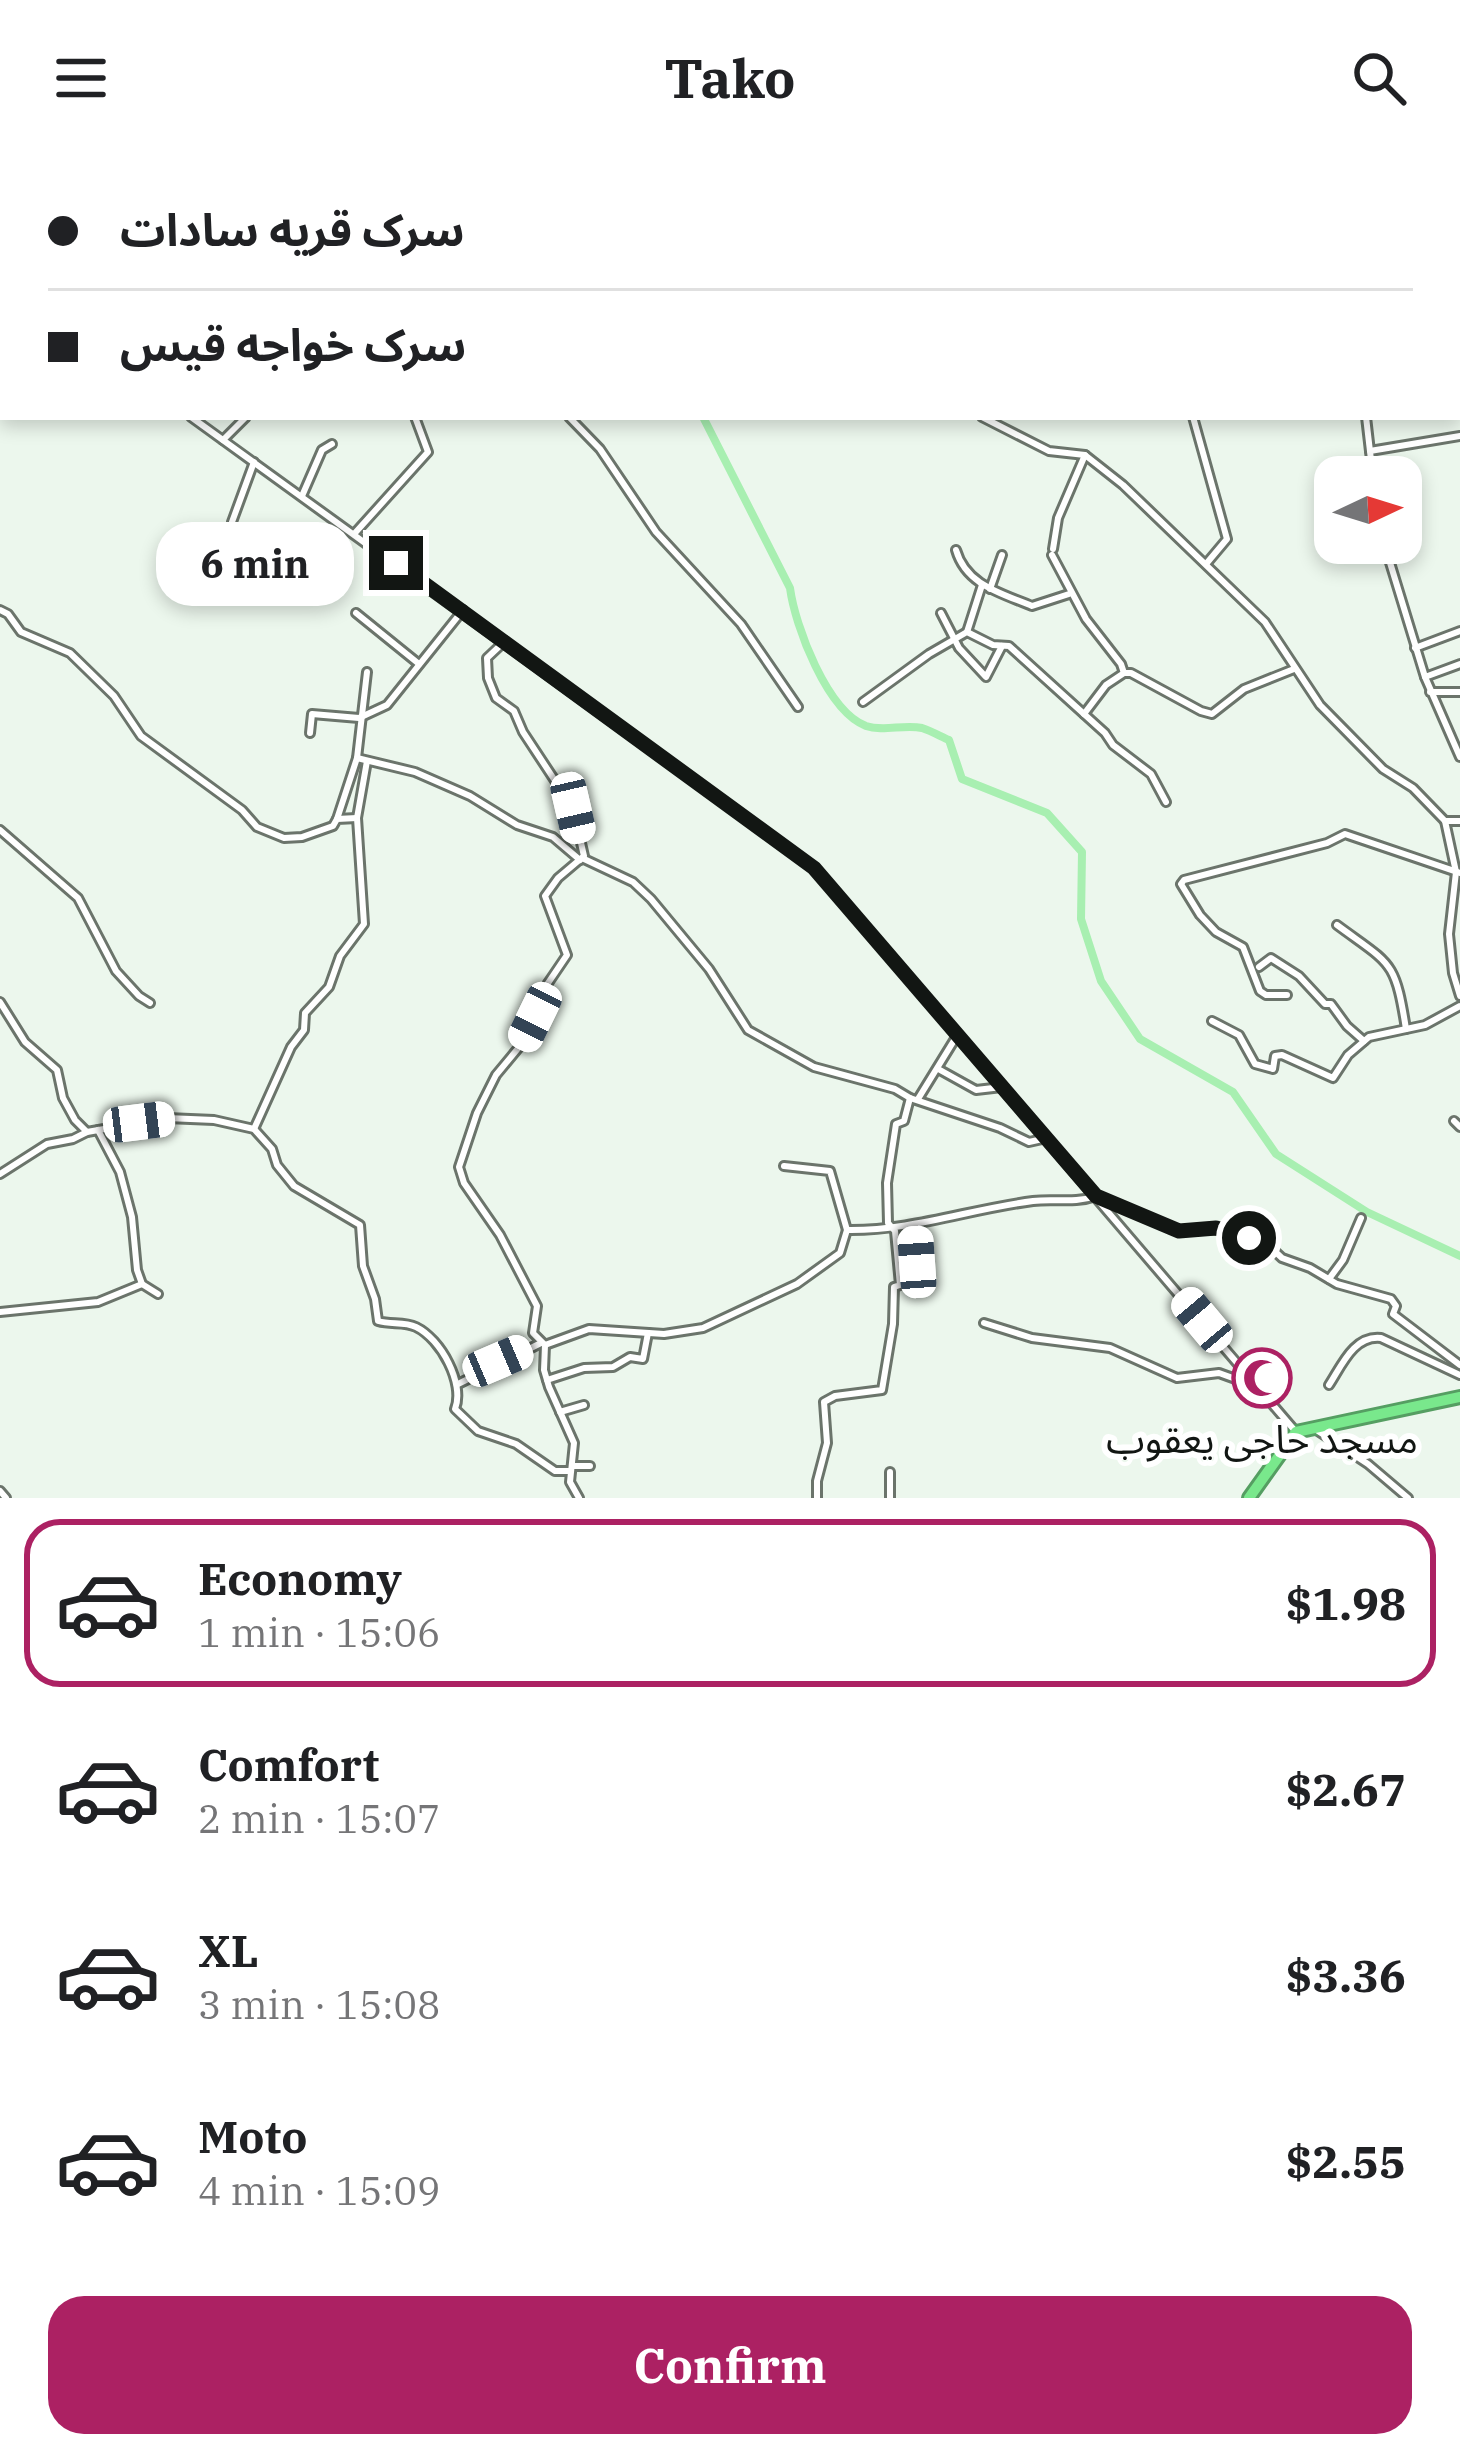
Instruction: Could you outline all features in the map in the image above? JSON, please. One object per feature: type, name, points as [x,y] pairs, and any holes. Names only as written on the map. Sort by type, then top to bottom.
[{"type":"highway","points":[[1249,1498],[1297,1432],[1460,1397]]},
{"type":"street","points":[[195,420],[814,868],[1297,1432]]},
{"type":"street","points":[[223,440],[243,420]]},
{"type":"street","points":[[355,533],[428,452],[416,420]]},
{"type":"street","points":[[571,420],[616,470],[656,532],[741,624],[798,707]]},
{"type":"street","points":[[988,420],[1049,451],[1085,455],[1123,484],[1265,622],[1320,705],[1384,770],[1413,788],[1445,821],[1458,872],[1448,934],[1460,996]]},
{"type":"street","points":[[1193,420],[1227,538],[1206,564]]},
{"type":"street","points":[[1366,420],[1370,456]]},
{"type":"street","points":[[1370,452],[1460,438]]},
{"type":"street","points":[[302,496],[322,450],[332,444]]},
{"type":"street","points":[[1085,455],[1058,518],[1053,552],[1070,593],[1124,673]]},
{"type":"street","points":[[232,522],[254,462]]},
{"type":"street","points":[[956,550],[963,571],[986,587],[1032,606],[1070,593]]},
{"type":"street","points":[[863,702],[967,632],[1002,555]]},
{"type":"street","points":[[1390,564],[1430,692],[1460,757]]},
{"type":"street","points":[[0,610],[21,632],[70,652],[114,697],[141,736],[242,810],[257,827],[284,838],[333,826],[337,819],[357,758],[367,672]]},
{"type":"street","points":[[310,734],[312,714],[363,716],[387,705],[463,610]]},
{"type":"street","points":[[356,613],[419,664]]},
{"type":"street","points":[[941,614],[959,648],[986,677],[1002,646]]},
{"type":"street","points":[[967,632],[1016,648],[1113,745],[1151,774],[1166,802]]},
{"type":"street","points":[[1415,648],[1460,632]]},
{"type":"street","points":[[506,641],[487,658],[488,678],[496,698],[514,711],[573,808],[581,859]]},
{"type":"street","points":[[1425,676],[1460,664]]},
{"type":"street","points":[[1084,714],[1106,685],[1124,673],[1207,714],[1219,711],[1244,689],[1294,669]]},
{"type":"street","points":[[1430,692],[1460,692]]},
{"type":"street","points":[[357,758],[415,772],[470,796],[632,882],[710,969],[748,1030],[814,1067],[895,1089],[1029,1142],[1046,1138]]},
{"type":"street","points":[[254,1129],[291,1047],[304,1030],[305,1012],[329,987],[340,956],[364,924],[357,818],[368,761]]},
{"type":"street","points":[[337,819],[357,818]]},
{"type":"street","points":[[1445,821],[1460,821]]},
{"type":"street","points":[[0,830],[78,898],[116,971],[133,992],[150,1003]]},
{"type":"street","points":[[1288,995],[1260,991],[1244,947],[1216,932],[1200,915],[1181,884],[1184,880],[1328,843],[1346,834],[1458,872]]},
{"type":"street","points":[[579,1498],[569,1482],[574,1443],[547,1380],[544,1343],[533,1333],[537,1306],[459,1167],[496,1075],[524,1040],[544,989],[567,955],[545,896],[581,859]]},
{"type":"street","points":[[1336,925],[1372,947],[1394,970],[1403,994],[1406,1029]]},
{"type":"street","points":[[1259,967],[1271,958],[1299,976],[1364,1040]]},
{"type":"street","points":[[0,1002],[25,1042],[57,1070],[63,1098],[87,1132]]},
{"type":"street","points":[[1212,1021],[1239,1035],[1250,1061],[1269,1070],[1275,1056],[1282,1055],[1334,1078],[1364,1040],[1424,1025],[1460,1006]]},
{"type":"street","points":[[817,1498],[827,1443],[824,1402],[835,1396],[882,1390],[894,1287],[900,1285],[886,1203],[896,1124],[904,1121],[958,1034]]},
{"type":"street","points":[[939,1070],[976,1090],[1002,1087]]},
{"type":"street","points":[[0,1174],[47,1144],[98,1130],[167,1118],[214,1120],[254,1129],[294,1186],[360,1225],[363,1265],[378,1321],[406,1323],[434,1341],[458,1384],[454,1409],[470,1425],[515,1444],[555,1471],[590,1466]]},
{"type":"street","points":[[98,1130],[120,1172],[142,1284],[158,1294]]},
{"type":"street","points":[[458,1384],[544,1343],[589,1329],[648,1333],[703,1328],[797,1284],[840,1253],[847,1230],[830,1171],[784,1166]]},
{"type":"street","points":[[847,1230],[914,1226],[1030,1202],[1051,1199],[1073,1204],[1096,1196],[1179,1231],[1227,1229],[1268,1245],[1282,1258],[1329,1279],[1391,1299],[1396,1306],[1393,1314],[1460,1372]]},
{"type":"street","points":[[1329,1279],[1361,1218]]},
{"type":"street","points":[[914,1226],[917,1262]]},
{"type":"street","points":[[0,1312],[98,1302],[142,1284]]},
{"type":"street","points":[[984,1323],[1032,1338],[1110,1348],[1177,1378],[1220,1373],[1259,1388]]},
{"type":"street","points":[[547,1380],[643,1358],[648,1333]]},
{"type":"street","points":[[1329,1385],[1360,1341],[1370,1337],[1460,1372]]},
{"type":"street","points":[[560,1412],[584,1405]]},
{"type":"street","points":[[1315,1428],[1408,1498]]},
{"type":"street","points":[[890,1472],[890,1498]]},
{"type":"waterway","points":[[705,420],[790,588],[815,666],[838,703],[866,726],[922,728],[949,740],[962,779],[1047,813],[1082,852],[1081,919],[1101,981],[1140,1039],[1233,1092],[1276,1154],[1367,1212],[1460,1256]]},
{"type":"place","name":"مسجد حاجی یعقوب","points":[[1262,1378]]},
{"type":"route","points":[[396,563],[814,868],[1096,1196],[1179,1231],[1227,1229],[1249,1238]]}]
